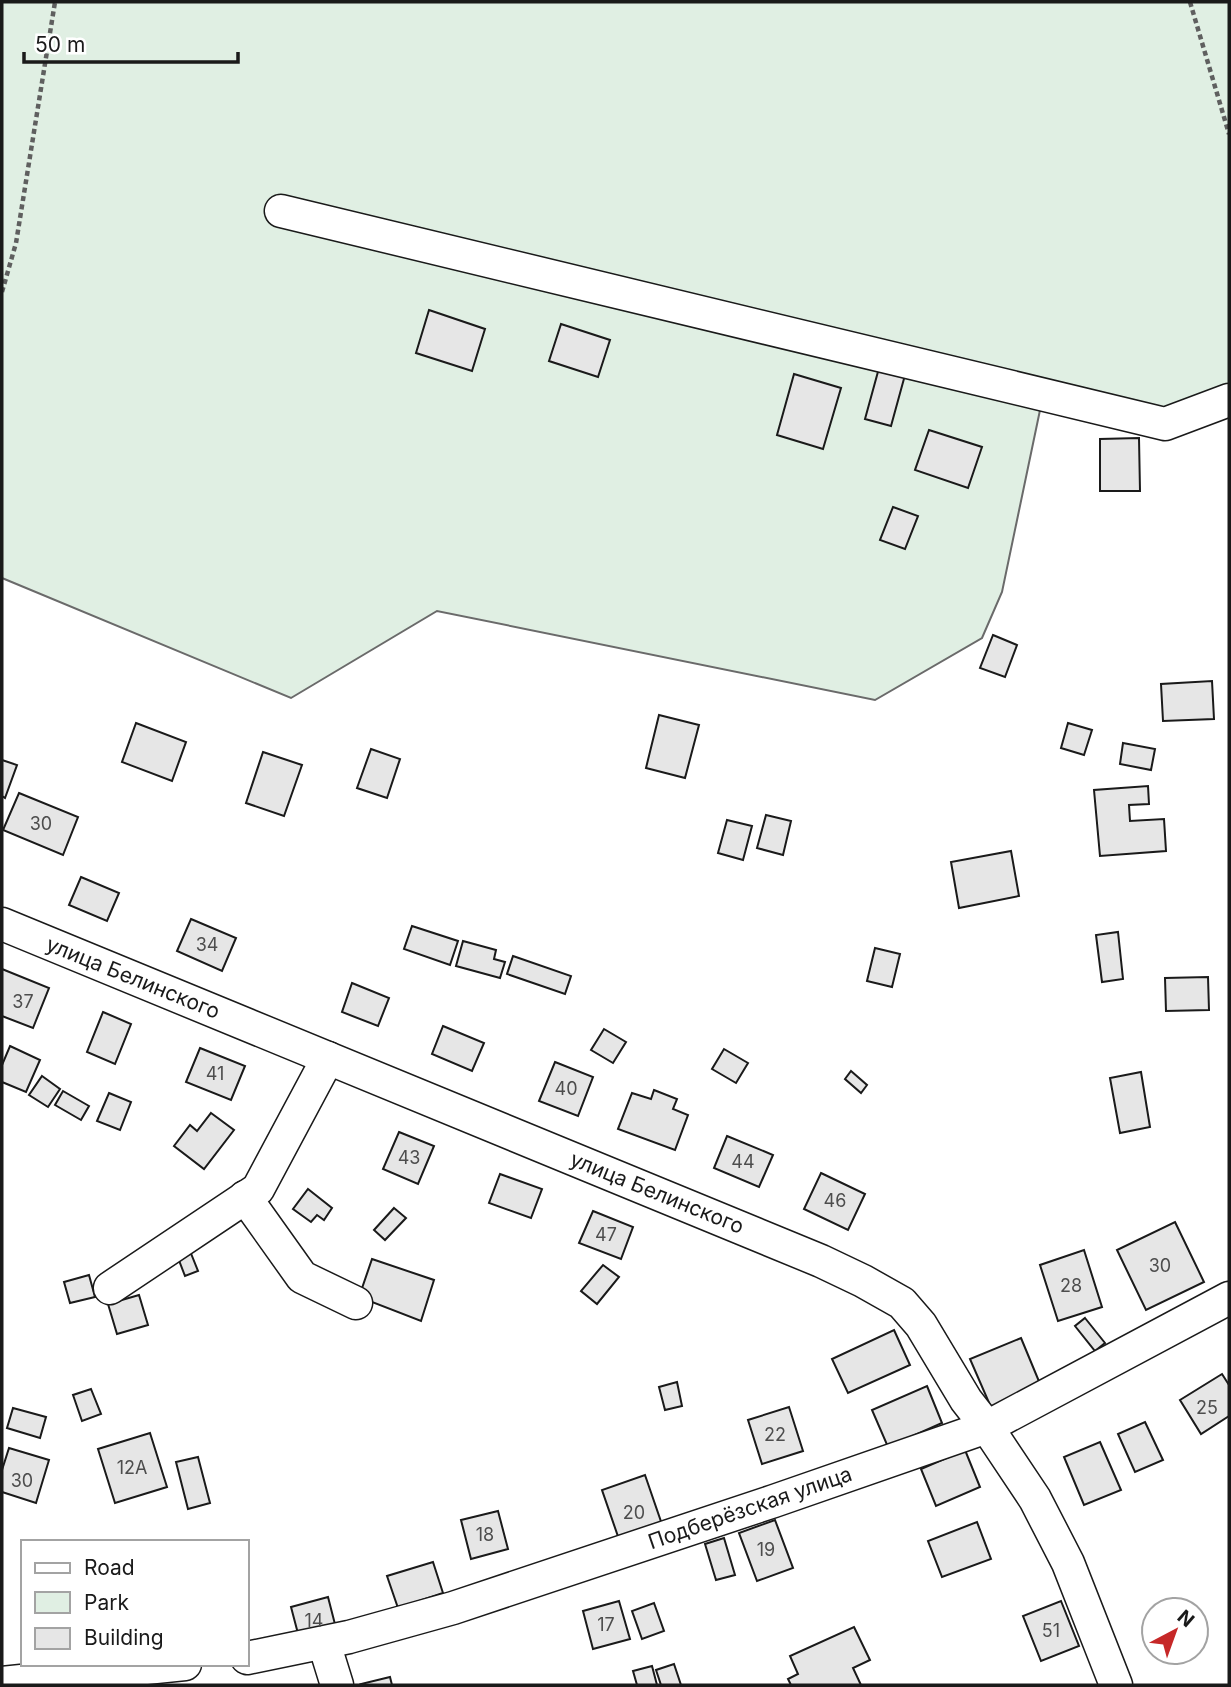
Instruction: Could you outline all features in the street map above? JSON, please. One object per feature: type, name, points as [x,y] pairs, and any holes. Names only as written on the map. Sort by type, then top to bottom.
[{"type":"street","points":[[281,211],[1165,424],[1229,400]]},
{"type":"street","name":"улица Белинского","points":[[2,924],[783,1245],[863,1280],[902,1303],[921,1325],[966,1400],[1035,1499],[1068,1563],[1116,1685]]},
{"type":"street","points":[[110,1288],[258,1189],[328,1058]]},
{"type":"street","points":[[245,1197],[302,1277],[356,1303]]},
{"type":"street","name":"Подберёзская улица","points":[[248,1658],[349,1637],[453,1608],[987,1427],[1229,1298]]},
{"type":"street","points":[[324,1643],[337,1685]]},
{"type":"street","points":[[2,1683],[151,1666]]},
{"type":"path","points":[[2,292],[16,243],[55,2]]},
{"type":"path","points":[[1190,2],[1229,134]]},
{"type":"green space","points":[[2,2],[1229,2],[1229,386],[1171,411],[1044,391],[1002,592],[982,638],[875,700],[437,611],[291,698],[2,578]]},
{"type":"building","points":[[429,310],[485,329],[472,371],[416,353]]},
{"type":"building","points":[[561,324],[610,340],[598,377],[549,361]]},
{"type":"building","points":[[879,368],[905,375],[891,426],[865,419]]},
{"type":"building","points":[[794,374],[841,388],[823,449],[777,435]]},
{"type":"building","points":[[929,430],[982,447],[968,488],[915,470]]},
{"type":"building","points":[[1139,438],[1140,491],[1100,491],[1100,439]]},
{"type":"building","points":[[893,507],[918,516],[905,549],[880,540]]},
{"type":"building","points":[[993,635],[1017,645],[1005,677],[980,668]]},
{"type":"building","points":[[1212,681],[1214,719],[1163,721],[1161,684]]},
{"type":"building","points":[[659,715],[699,725],[685,778],[646,768]]},
{"type":"building","points":[[136,723],[186,742],[172,781],[122,762]]},
{"type":"building","points":[[1068,723],[1092,730],[1084,755],[1061,748]]},
{"type":"building","points":[[1123,743],[1155,749],[1151,770],[1120,764]]},
{"type":"building","points":[[371,749],[400,759],[387,798],[357,788]]},
{"type":"building","points":[[263,752],[302,765],[284,816],[246,803]]},
{"type":"building","points":[[2,760],[17,765],[5,798],[2,796]]},
{"type":"building","points":[[1148,786],[1149,804],[1129,805],[1130,821],[1164,819],[1166,851],[1100,856],[1094,790]]},
{"type":"building","points":[[19,793],[78,817],[63,855],[3,830]]},
{"type":"building","points":[[766,815],[791,821],[783,855],[757,848]]},
{"type":"building","points":[[727,820],[752,826],[743,860],[718,853]]},
{"type":"building","points":[[1011,851],[1019,896],[959,908],[951,862]]},
{"type":"building","points":[[81,877],[119,893],[107,921],[69,905]]},
{"type":"building","points":[[191,919],[236,938],[222,971],[177,951]]},
{"type":"building","points":[[412,926],[458,941],[450,965],[404,949]]},
{"type":"building","points":[[1118,932],[1123,979],[1102,982],[1096,935]]},
{"type":"building","points":[[463,941],[496,950],[494,959],[505,962],[500,978],[456,966]]},
{"type":"building","points":[[875,948],[900,954],[892,987],[867,981]]},
{"type":"building","points":[[513,956],[571,976],[565,994],[507,974]]},
{"type":"building","points":[[2,969],[49,988],[33,1028],[2,1016]]},
{"type":"building","points":[[1208,977],[1209,1010],[1166,1011],[1165,978]]},
{"type":"building","points":[[352,983],[389,998],[378,1026],[342,1012]]},
{"type":"building","points":[[103,1012],[131,1024],[115,1064],[87,1052]]},
{"type":"building","points":[[443,1026],[484,1043],[472,1071],[432,1054]]},
{"type":"building","points":[[604,1029],[626,1042],[613,1063],[591,1050]]},
{"type":"building","points":[[10,1046],[40,1060],[26,1092],[2,1082],[2,1065]]},
{"type":"building","points":[[200,1048],[245,1066],[231,1100],[186,1082]]},
{"type":"building","points":[[724,1049],[748,1063],[736,1083],[712,1069]]},
{"type":"building","points":[[555,1062],[593,1077],[578,1116],[539,1101]]},
{"type":"building","points":[[851,1071],[867,1085],[861,1093],[845,1079]]},
{"type":"building","points":[[1141,1072],[1150,1127],[1120,1133],[1110,1078]]},
{"type":"building","points":[[42,1076],[60,1089],[48,1107],[29,1095]]},
{"type":"building","points":[[654,1090],[677,1099],[673,1109],[688,1115],[675,1150],[618,1129],[632,1093],[651,1099]]},
{"type":"building","points":[[63,1091],[89,1106],[81,1120],[55,1105]]},
{"type":"building","points":[[109,1093],[131,1102],[120,1130],[97,1121]]},
{"type":"building","points":[[211,1113],[234,1130],[204,1169],[174,1146],[190,1125],[197,1131]]},
{"type":"building","points":[[399,1132],[434,1146],[418,1184],[383,1169]]},
{"type":"building","points":[[727,1136],[773,1155],[759,1187],[714,1168]]},
{"type":"building","points":[[821,1173],[865,1194],[848,1230],[804,1209]]},
{"type":"building","points":[[500,1174],[542,1189],[531,1218],[489,1203]]},
{"type":"building","points":[[308,1189],[332,1208],[324,1220],[317,1215],[311,1222],[293,1209]]},
{"type":"building","points":[[394,1208],[406,1218],[385,1240],[374,1230]]},
{"type":"building","points":[[593,1211],[633,1227],[621,1259],[579,1243]]},
{"type":"building","points":[[1175,1222],[1204,1282],[1146,1310],[1117,1250]]},
{"type":"building","points":[[188,1246],[198,1271],[185,1276],[175,1250]]},
{"type":"building","points":[[1084,1250],[1102,1307],[1058,1321],[1040,1265]]},
{"type":"building","points":[[372,1259],[434,1280],[421,1321],[359,1297]]},
{"type":"building","points":[[603,1265],[619,1277],[597,1304],[581,1291]]},
{"type":"building","points":[[89,1275],[95,1297],[70,1303],[64,1282]]},
{"type":"building","points":[[139,1295],[148,1325],[117,1334],[108,1304]]},
{"type":"building","points":[[1085,1318],[1105,1343],[1095,1351],[1075,1326]]},
{"type":"building","points":[[894,1330],[910,1365],[848,1393],[832,1359]]},
{"type":"building","points":[[1021,1338],[1043,1391],[993,1412],[970,1359]]},
{"type":"building","points":[[1222,1374],[1229,1385],[1229,1416],[1201,1434],[1180,1400]]},
{"type":"building","points":[[677,1382],[682,1406],[665,1410],[659,1387]]},
{"type":"building","points":[[927,1386],[942,1423],[888,1447],[872,1410]]},
{"type":"building","points":[[91,1389],[101,1414],[82,1421],[73,1395]]},
{"type":"building","points":[[789,1407],[803,1451],[762,1464],[748,1420]]},
{"type":"building","points":[[13,1408],[46,1417],[40,1438],[7,1428]]},
{"type":"building","points":[[1145,1422],[1163,1460],[1135,1472],[1118,1434]]},
{"type":"building","points":[[150,1433],[167,1487],[115,1503],[98,1449]]},
{"type":"building","points":[[1100,1442],[1121,1490],[1084,1505],[1064,1457]]},
{"type":"building","points":[[9,1448],[49,1460],[36,1503],[2,1492],[2,1470]]},
{"type":"building","points":[[965,1450],[980,1487],[936,1506],[921,1469]]},
{"type":"building","points":[[198,1457],[210,1503],[188,1509],[176,1462]]},
{"type":"building","points":[[645,1475],[666,1536],[623,1551],[602,1490]]},
{"type":"building","points":[[498,1511],[508,1549],[471,1559],[461,1520]]},
{"type":"building","points":[[775,1520],[793,1568],[757,1581],[739,1533]]},
{"type":"building","points":[[977,1522],[991,1559],[942,1577],[928,1541]]},
{"type":"building","points":[[724,1538],[735,1575],[716,1580],[705,1544]]},
{"type":"building","points":[[433,1562],[443,1593],[398,1608],[387,1576]]},
{"type":"building","points":[[328,1597],[338,1636],[301,1645],[291,1607]]},
{"type":"building","points":[[619,1601],[630,1639],[593,1649],[583,1611]]},
{"type":"building","points":[[1061,1601],[1079,1646],[1041,1661],[1023,1616]]},
{"type":"building","points":[[654,1603],[664,1631],[642,1639],[632,1611]]},
{"type":"building","points":[[854,1627],[870,1660],[853,1668],[861,1685],[791,1685],[788,1679],[798,1674],[790,1656]]},
{"type":"building","points":[[674,1664],[681,1685],[661,1685],[656,1670]]},
{"type":"building","points":[[652,1666],[657,1685],[637,1685],[633,1671]]},
{"type":"building","points":[[390,1677],[392,1685],[361,1684]]}]
